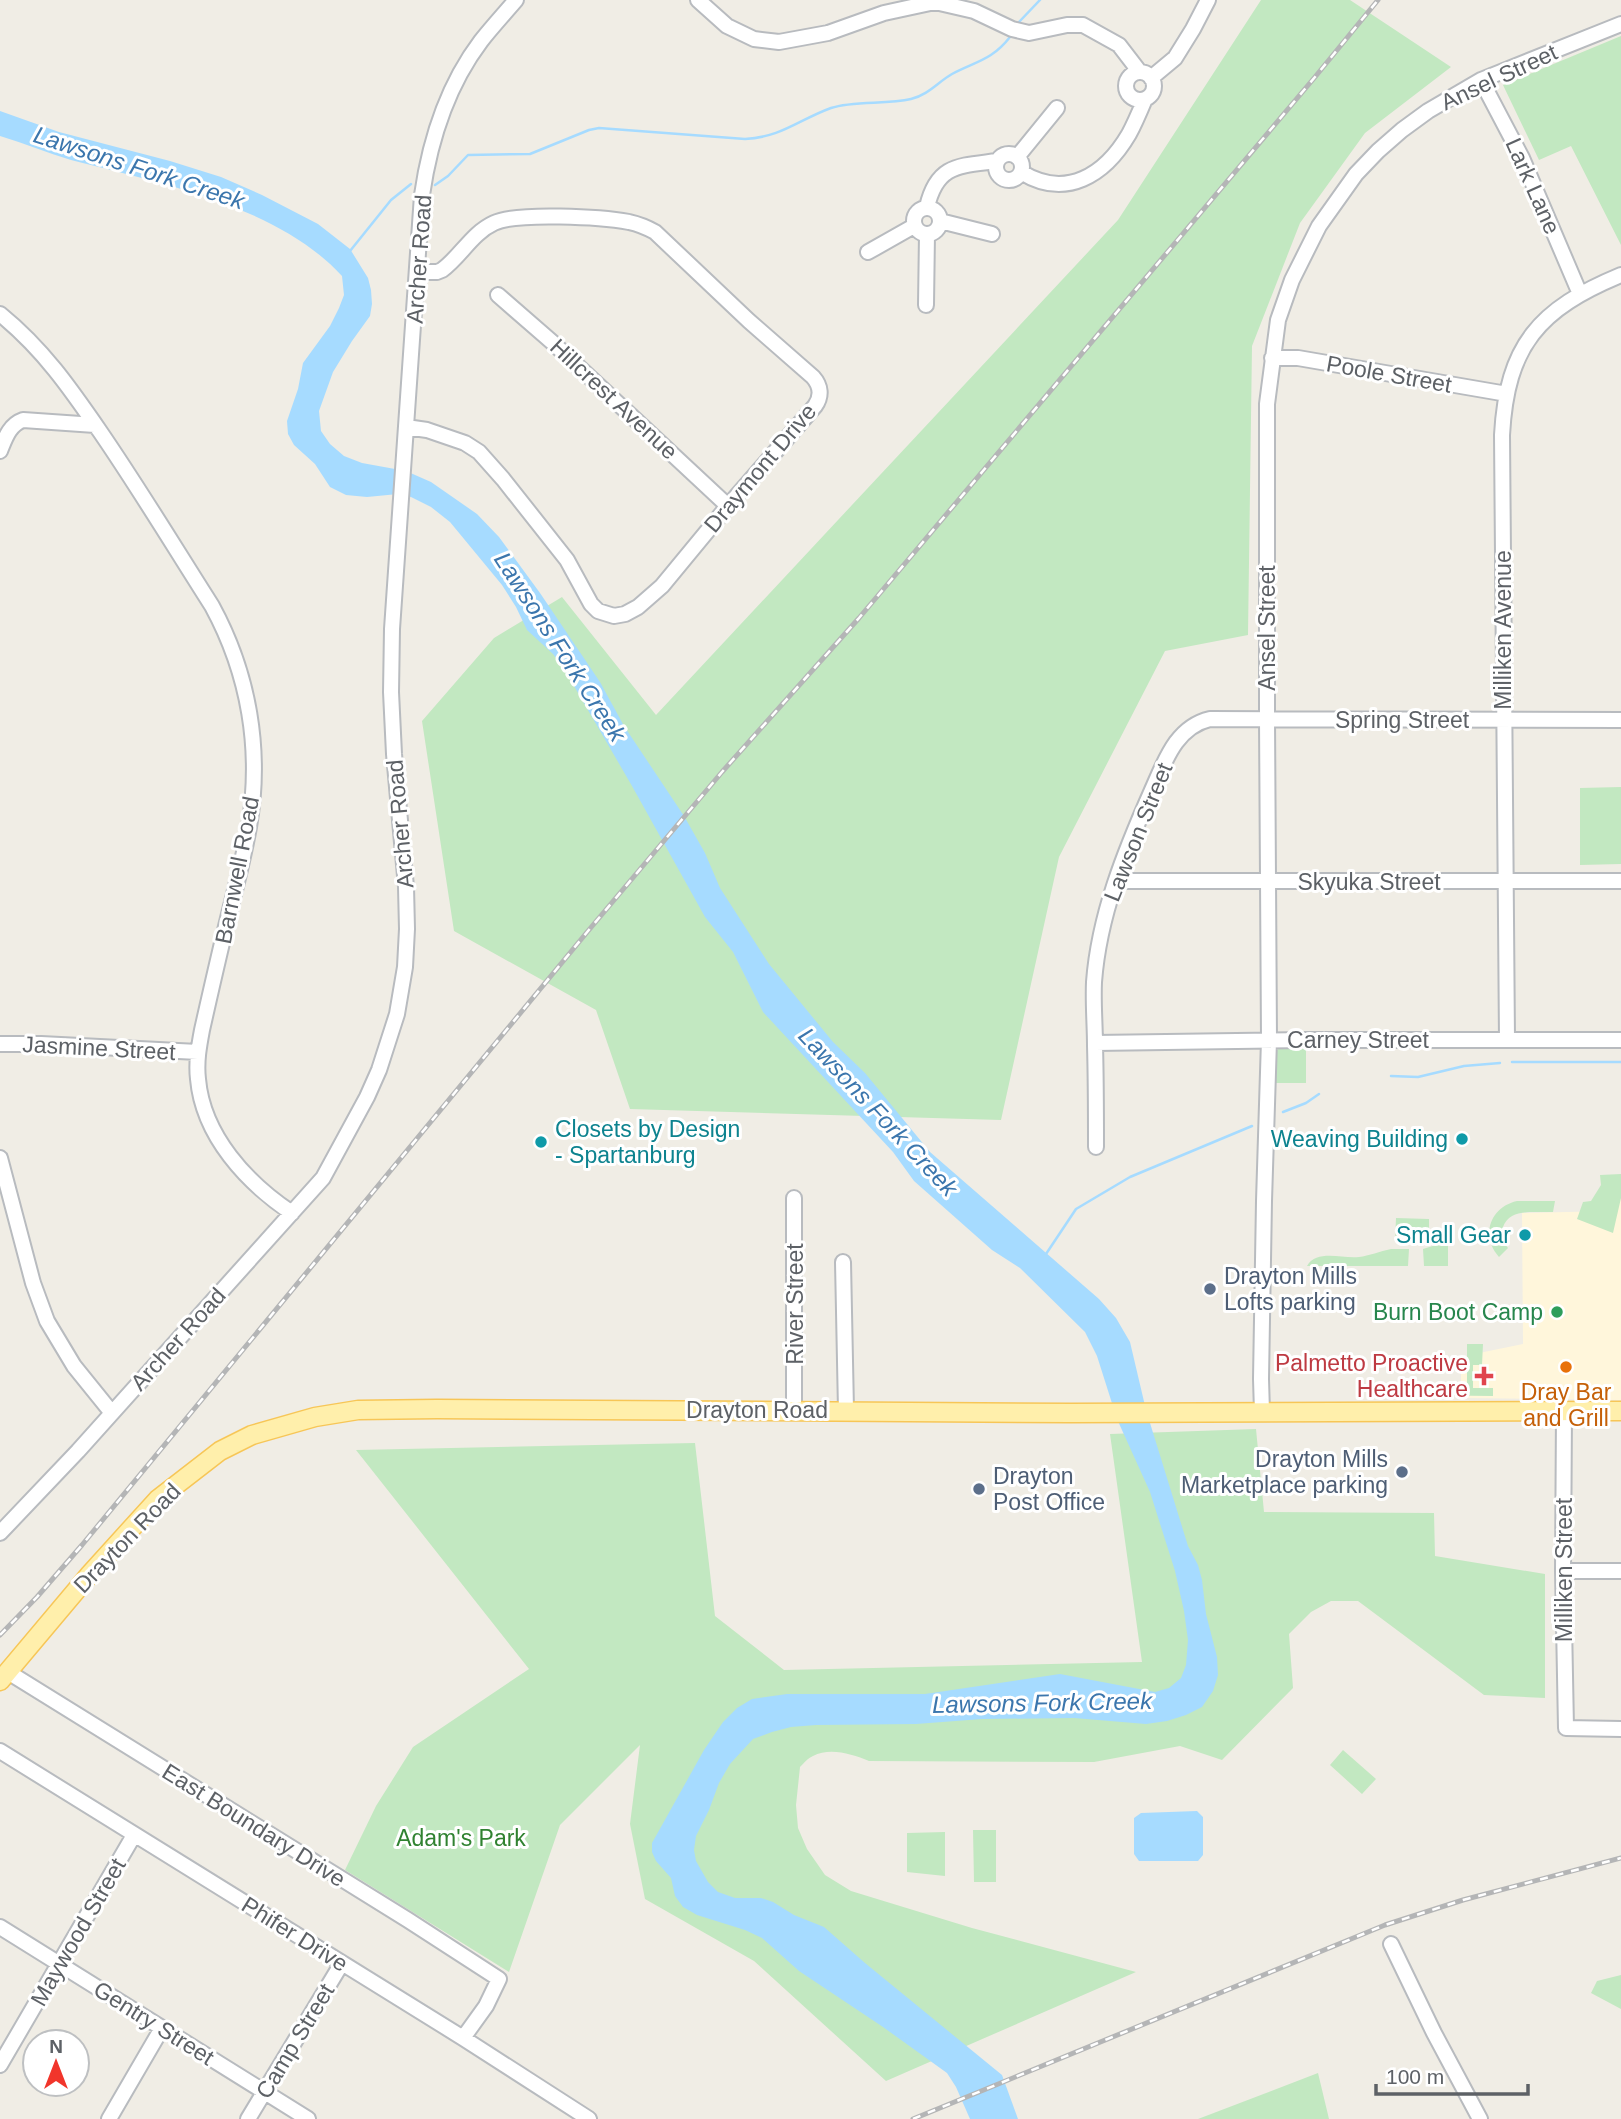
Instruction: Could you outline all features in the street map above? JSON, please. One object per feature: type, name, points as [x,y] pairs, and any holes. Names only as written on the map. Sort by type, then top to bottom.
[{"type":"main road","name":"Drayton Road","points":[[4,1676],[158,1499],[220,1451],[252,1435],[316,1416],[358,1410],[1071,1413],[1621,1411]]},
{"type":"street","name":"Archer Road","points":[[0,1533],[112,1413],[292,1213],[328,1169],[367,1097],[389,1042],[402,985],[407,929],[406,887],[394,754],[392,629],[424,183],[446,102],[481,41],[516,0]]},
{"type":"street","points":[[698,0],[727,26],[754,39],[779,42],[828,33],[884,13],[935,2],[974,11],[1012,29],[1029,33],[1068,25],[1083,25],[1119,45],[1154,87],[1129,134],[1108,163],[1069,185],[1037,182],[1021,172]]},
{"type":"street","points":[[1145,100],[1129,96],[1125,86],[1129,75],[1145,75],[1175,58],[1208,0]]},
{"type":"street","name":"Ansel Street","points":[[1262,1412],[1269,1040],[1267,404],[1278,320],[1292,280],[1314,234],[1356,174],[1402,130],[1428,111],[1481,80],[1621,24]]},
{"type":"street","name":"Lark Lane","points":[[1481,80],[1522,158],[1580,294]]},
{"type":"street","points":[[1017,157],[1057,108]]},
{"type":"street","points":[[1009,154],[1017,157],[1021,172],[1018,177],[1009,181],[999,177],[995,168],[997,161],[1009,154]]},
{"type":"street","points":[[927,208],[930,195],[941,176],[961,166],[997,161]]},
{"type":"street","points":[[927,208],[936,211],[940,221],[936,230],[927,234],[917,230],[913,221],[917,211],[927,208]]},
{"type":"street","name":"Draymont Drive","points":[[406,427],[427,430],[465,443],[479,452],[567,560],[591,604],[609,616],[625,614],[650,598],[662,586],[727,506],[816,406],[820,396],[819,386],[813,377],[654,232],[639,225],[622,221],[514,217],[504,219],[485,227],[442,270],[417,272]]},
{"type":"street","points":[[940,221],[992,234]]},
{"type":"street","points":[[868,252],[914,226]]},
{"type":"street","points":[[926,305],[927,234]]},
{"type":"street","name":"Milliken Avenue","points":[[1507,1040],[1502,435],[1507,394],[1518,356],[1548,316],[1580,294],[1621,275]]},
{"type":"street","name":"Hillcrest Avenue","points":[[498,295],[562,350],[727,506]]},
{"type":"street","name":"Barnwell Road","points":[[0,314],[21,331],[52,365],[95,425],[212,606],[232,645],[248,699],[254,776],[249,827],[198,1052],[197,1067],[200,1092],[212,1127],[224,1147],[254,1184],[292,1213]]},
{"type":"street","name":"Poole Street","points":[[1272,358],[1298,358],[1507,394]]},
{"type":"street","points":[[0,451],[13,425],[23,420],[95,425]]},
{"type":"street","name":"Lawson Street","points":[[1096,1147],[1094,1002],[1098,951],[1107,911],[1132,835],[1171,750],[1186,730],[1210,719],[1267,719]]},
{"type":"street","name":"Spring Street","points":[[1267,719],[1621,720]]},
{"type":"street","name":"Skyuka Street","points":[[1116,881],[1621,881]]},
{"type":"street","name":"Carney Street","points":[[1095,1042],[1621,1040]]},
{"type":"street","name":"Jasmine Street","points":[[0,1044],[198,1052]]},
{"type":"street","points":[[0,1158],[33,1283],[47,1321],[74,1366],[112,1413]]},
{"type":"street","name":"River Street","points":[[794,1198],[794,1410]]},
{"type":"street","points":[[843,1262],[845,1410]]},
{"type":"street","name":"Milliken Street","points":[[1564,1412],[1566,1728],[1621,1729]]},
{"type":"street","points":[[1563,1571],[1621,1572]]},
{"type":"street","name":"East Boundary Drive","points":[[4,1676],[408,1920],[499,1979],[486,2006],[463,2038]]},
{"type":"street","name":"Phifer Drive","points":[[0,1751],[589,2119]]},
{"type":"street","name":"Maywood Street","points":[[0,2065],[134,1835]]},
{"type":"street","name":"Gentry Street","points":[[0,1927],[307,2119]]},
{"type":"street","points":[[1391,1944],[1480,2119]]},
{"type":"street","name":"Camp Street","points":[[248,2119],[342,1963]]},
{"type":"street","points":[[109,2119],[162,2028]]},
{"type":"shaded area","points":[[1621,1183],[1621,1400],[1461,1398],[1461,1364],[1479,1353],[1523,1344],[1522,1213],[1611,1211]]},
{"type":"green space","points":[[1261,0],[1350,0],[1451,67],[1365,133],[1300,223],[1252,346],[1248,635],[1165,651],[1059,857],[1001,1120],[630,1109],[596,1010],[454,931],[422,721],[494,638],[562,597],[656,715],[1118,220]]},
{"type":"green space","points":[[1621,36],[1621,245],[1571,146],[1539,160],[1503,85]]},
{"type":"green space","points":[[1621,787],[1621,864],[1580,865],[1580,788]]},
{"type":"green space","points":[[1282,1046],[1306,1046],[1306,1083],[1274,1083],[1274,1053]]},
{"type":"green space","points":[[1621,1174],[1621,1198],[1613,1233],[1577,1219],[1583,1202],[1591,1201],[1601,1185],[1600,1175]]},
{"type":"green space","points":[[1517,1201],[1555,1201],[1553,1212],[1524,1212],[1511,1216],[1506,1221],[1502,1236],[1508,1248],[1499,1257],[1490,1240],[1491,1223],[1500,1209]]},
{"type":"green space","points":[[1396,1218],[1429,1219],[1429,1236],[1426,1242],[1395,1242]]},
{"type":"green space","points":[[1448,1244],[1448,1266],[1424,1266],[1423,1249]]},
{"type":"green space","points":[[1391,1249],[1409,1249],[1408,1266],[1307,1266],[1311,1261],[1323,1256],[1359,1257]]},
{"type":"green space","points":[[1467,1344],[1483,1344],[1482,1365],[1473,1365],[1473,1388],[1493,1388],[1493,1396],[1404,1395],[1404,1388],[1467,1388]]},
{"type":"green space","name":"Adam's Park","points":[[1256,1429],[1264,1512],[1434,1513],[1435,1556],[1545,1574],[1545,1698],[1484,1695],[1358,1601],[1331,1601],[1311,1612],[1289,1634],[1293,1688],[1222,1760],[1180,1746],[1094,1762],[869,1761],[848,1754],[827,1752],[811,1757],[800,1767],[796,1805],[798,1828],[807,1849],[825,1875],[851,1891],[972,1928],[1136,1972],[886,2081],[754,1961],[645,1899],[630,1824],[640,1745],[560,1825],[509,1972],[345,1870],[376,1806],[413,1747],[529,1669],[356,1450],[695,1443],[715,1616],[784,1670],[1142,1662],[1110,1434]]},
{"type":"green space","points":[[1343,1750],[1376,1779],[1362,1794],[1330,1765]]},
{"type":"green space","points":[[973,1830],[996,1830],[996,1882],[974,1882]]},
{"type":"green space","points":[[945,1832],[945,1876],[907,1872],[907,1833]]},
{"type":"green space","points":[[1621,1975],[1621,2009],[1591,1993],[1597,1981]]},
{"type":"green space","points":[[1318,2073],[1329,2119],[1198,2119]]},
{"type":"water","name":"Lawsons Fork Creek","points":[[0,111],[59,132],[221,177],[318,224],[350,249],[368,278],[372,304],[370,316],[333,372],[319,411],[321,431],[330,444],[344,456],[362,463],[406,471],[431,482],[477,514],[499,537],[600,682],[624,726],[684,816],[705,853],[720,888],[769,964],[833,1042],[865,1073],[930,1152],[1099,1299],[1116,1318],[1130,1342],[1146,1410],[1188,1546],[1202,1580],[1218,1675],[1213,1691],[1202,1707],[1167,1721],[1146,1724],[1074,1718],[791,1727],[753,1739],[730,1764],[696,1836],[696,1861],[708,1882],[718,1892],[735,1898],[761,1898],[824,1927],[1002,2075],[1018,2119],[970,2119],[947,2073],[799,1971],[762,1938],[697,1915],[683,1907],[675,1896],[671,1878],[656,1861],[652,1843],[704,1750],[723,1722],[737,1708],[752,1699],[787,1694],[925,1694],[1060,1674],[1155,1692],[1169,1688],[1181,1678],[1186,1665],[1188,1640],[1175,1571],[1150,1492],[1117,1419],[1097,1356],[1085,1332],[1020,1268],[992,1250],[914,1181],[893,1152],[763,1012],[733,952],[705,917],[563,667],[527,630],[502,585],[450,522],[431,507],[411,497],[398,494],[367,497],[346,495],[330,487],[315,464],[294,445],[288,434],[287,421],[303,363],[330,326],[339,308],[344,295],[342,276],[316,252],[285,232],[216,200],[71,160],[0,136]]},
{"type":"water","points":[[1197,1811],[1203,1817],[1203,1855],[1198,1861],[1139,1861],[1134,1854],[1134,1818],[1141,1813]]},
{"type":"waterway","points":[[1019,22],[1040,0]]},
{"type":"waterway","points":[[435,185],[468,155],[530,154],[599,128],[758,138],[831,108],[911,99],[952,74],[984,59],[1010,37]]},
{"type":"waterway","points":[[350,251],[391,200],[411,184]]},
{"type":"waterway","points":[[1512,1062],[1621,1062]]},
{"type":"waterway","points":[[1391,1076],[1418,1077],[1464,1066],[1500,1063]]},
{"type":"waterway","points":[[1283,1112],[1306,1103],[1319,1094]]},
{"type":"waterway","points":[[1046,1254],[1076,1209],[1130,1177],[1252,1126]]},
{"type":"railway","points":[[0,1635],[82,1545],[588,931],[722,772],[859,618],[1378,0]]},
{"type":"railway","points":[[913,2119],[1385,1925],[1463,1900],[1621,1858]]},
{"type":"place","name":"Weaving Building","points":[[1462,1139]]},
{"type":"place","name":"Closets by Design - Spartanburg","points":[[541,1142]]},
{"type":"place","name":"Small Gear","points":[[1525,1235]]},
{"type":"place","name":"Drayton Mills Lofts parking","points":[[1210,1289]]},
{"type":"place","name":"Burn Boot Camp","points":[[1557,1312]]},
{"type":"place","name":"Dray Bar and Grill","points":[[1566,1367]]},
{"type":"place","name":"Palmetto Proactive Healthcare","points":[[1484,1376]]},
{"type":"place","name":"Drayton Mills Marketplace parking","points":[[1402,1472]]},
{"type":"place","name":"Drayton Post Office","points":[[979,1489]]}]
